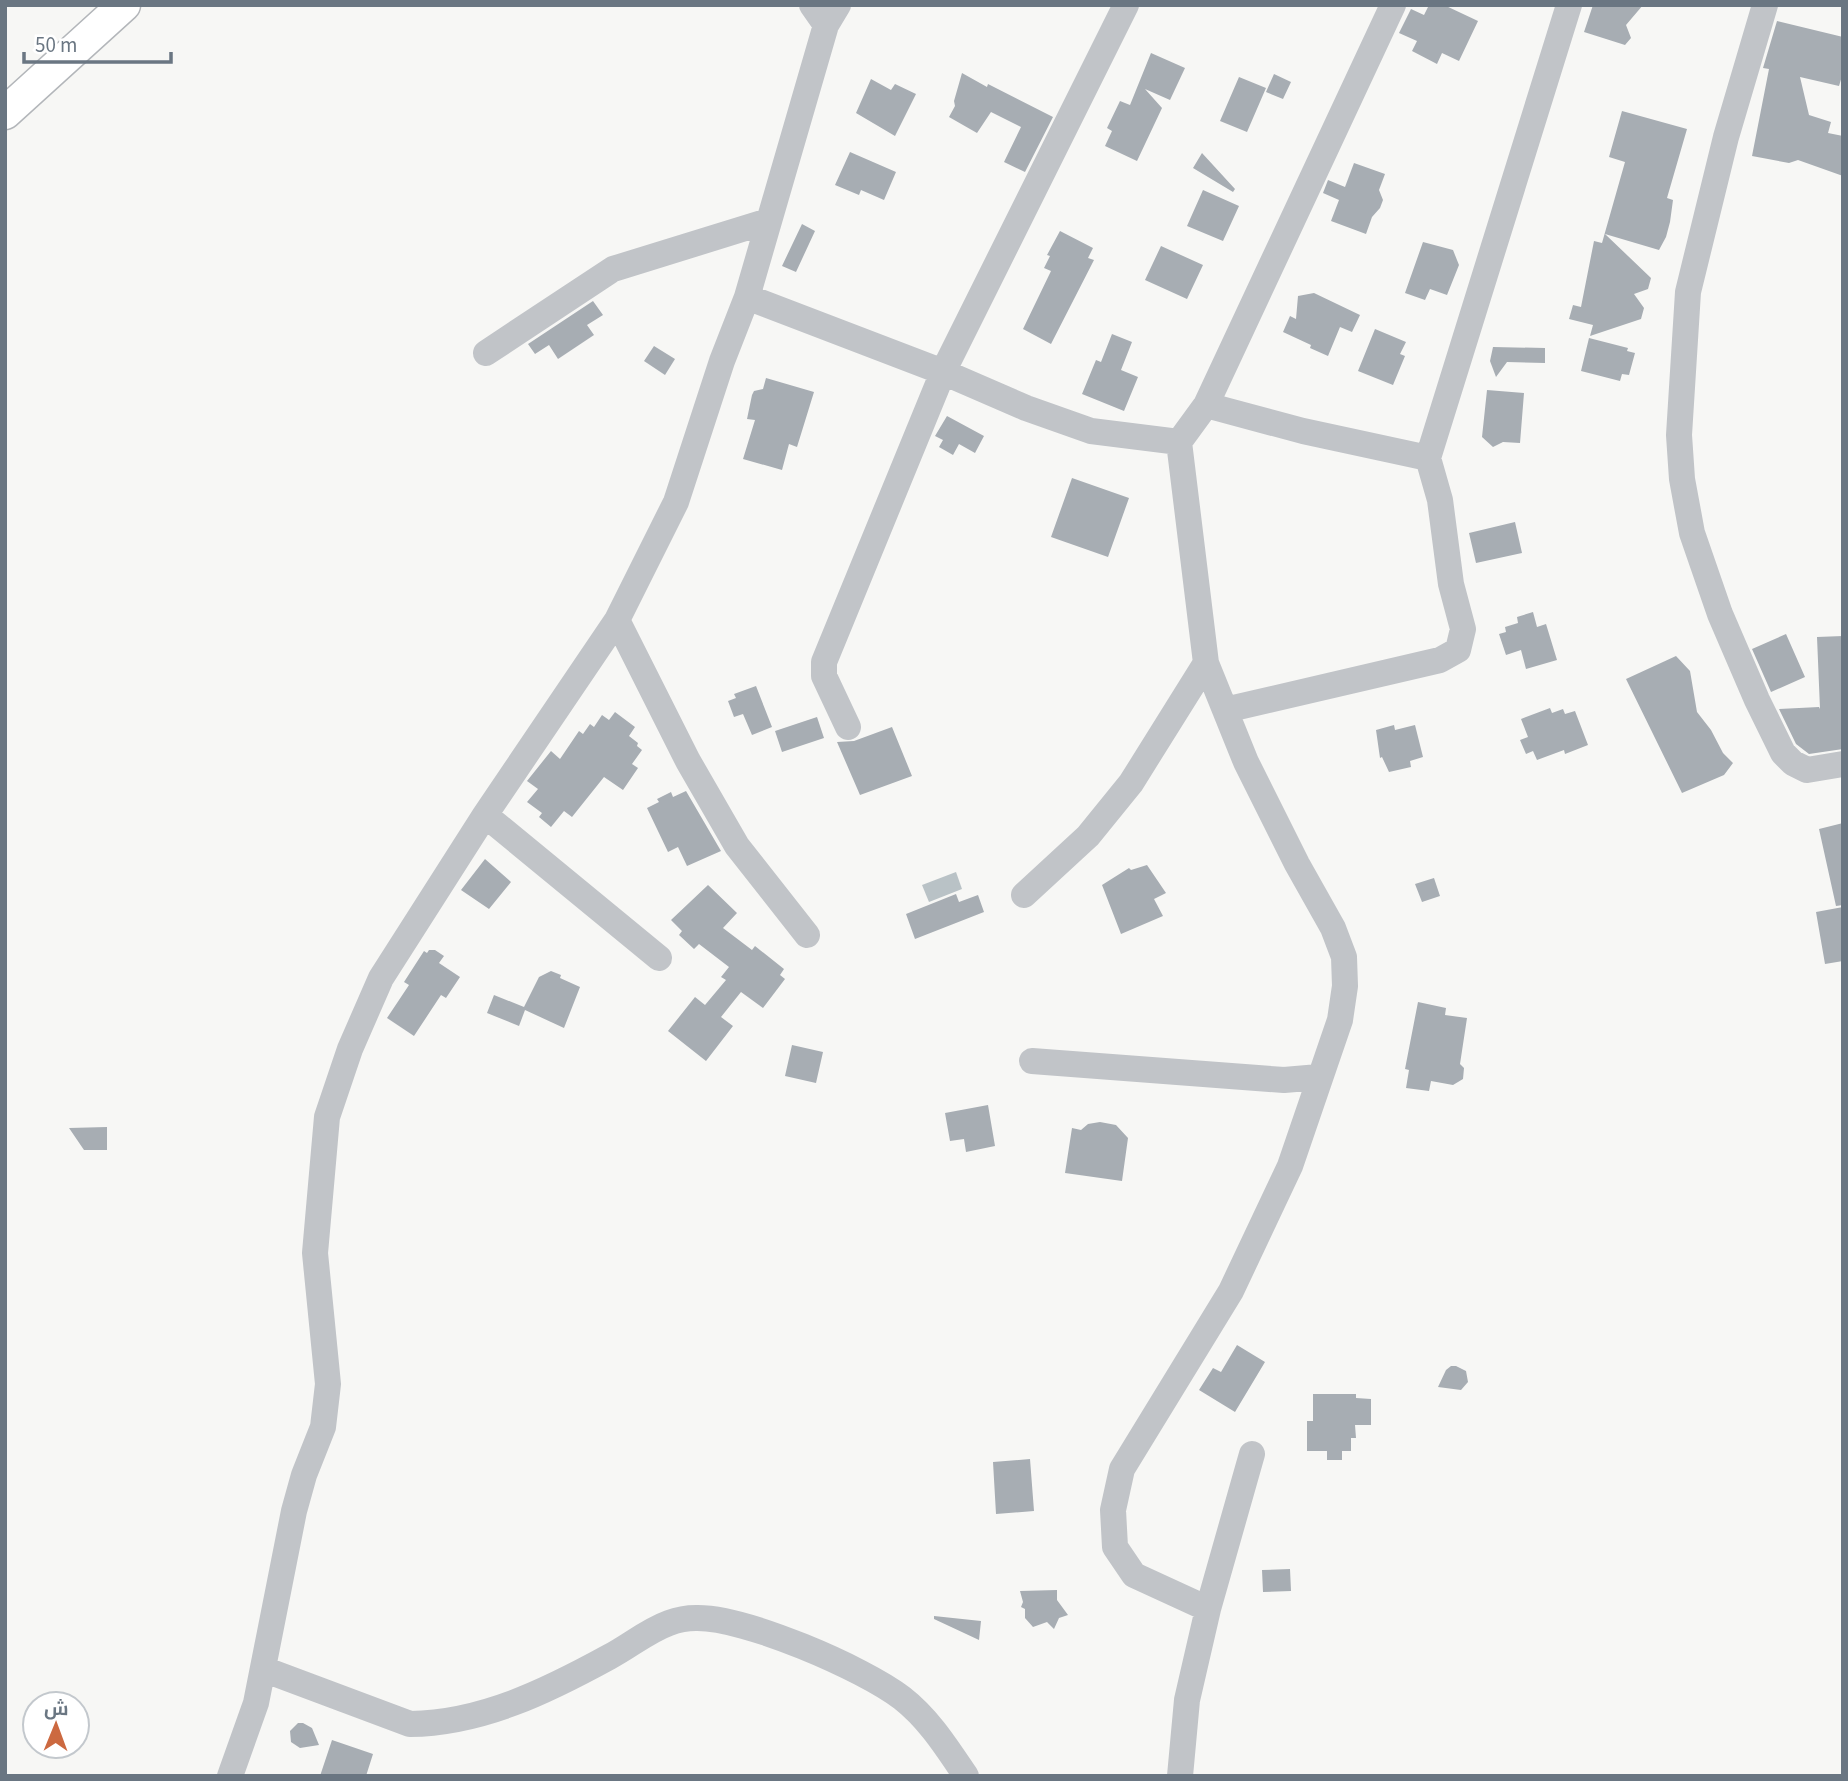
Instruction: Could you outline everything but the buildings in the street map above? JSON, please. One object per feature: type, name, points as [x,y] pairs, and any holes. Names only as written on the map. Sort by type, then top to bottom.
[{"type":"main road","points":[[5,89],[96,5]]},
{"type":"main road","points":[[5,113],[124,5]]},
{"type":"street","points":[[848,727],[824,676],[824,662],[943,372],[1126,5]]},
{"type":"street","points":[[1208,1609],[1134,1575],[1115,1547],[1113,1510],[1122,1469],[1231,1291],[1290,1166],[1340,1020],[1345,986],[1345,957],[1333,928],[1297,864],[1246,762],[1206,663],[1179,442],[1206,405],[1393,5]]},
{"type":"street","points":[[1225,710],[1440,660],[1458,650],[1463,629],[1451,584],[1440,500],[1429,458],[1569,5]]},
{"type":"street","points":[[1765,5],[1726,136],[1688,292],[1679,435],[1682,479],[1692,533],[1720,614],[1783,753],[1793,763],[1807,770],[1843,764]]},
{"type":"street","points":[[230,1776],[256,1703],[294,1511],[304,1475],[323,1427],[328,1384],[315,1253],[327,1116],[350,1049],[381,978],[485,815],[617,620],[676,502],[722,361],[747,297],[825,12]]},
{"type":"street","points":[[486,353],[613,270],[768,221]]},
{"type":"street","points":[[747,297],[943,372],[1026,408],[1091,431],[1179,442]]},
{"type":"street","points":[[1206,405],[1303,431],[1429,458]]},
{"type":"street","points":[[617,620],[688,761],[737,846],[807,935]]},
{"type":"street","points":[[1024,895],[1088,836],[1131,783],[1206,663]]},
{"type":"street","points":[[485,815],[659,958]]},
{"type":"street","points":[[1032,1061],[1284,1080],[1319,1077]]},
{"type":"street","points":[[1180,1776],[1187,1700],[1208,1609],[1252,1454]]},
{"type":"street","points":[[263,1669],[400,1721],[410,1724],[434,1724],[478,1716],[557,1686],[650,1631],[673,1622],[695,1618],[733,1623],[870,1676],[903,1699],[925,1719],[967,1776]]},
{"type":"shaded area","points":[[956,872],[962,889],[929,902],[922,885]]}]
